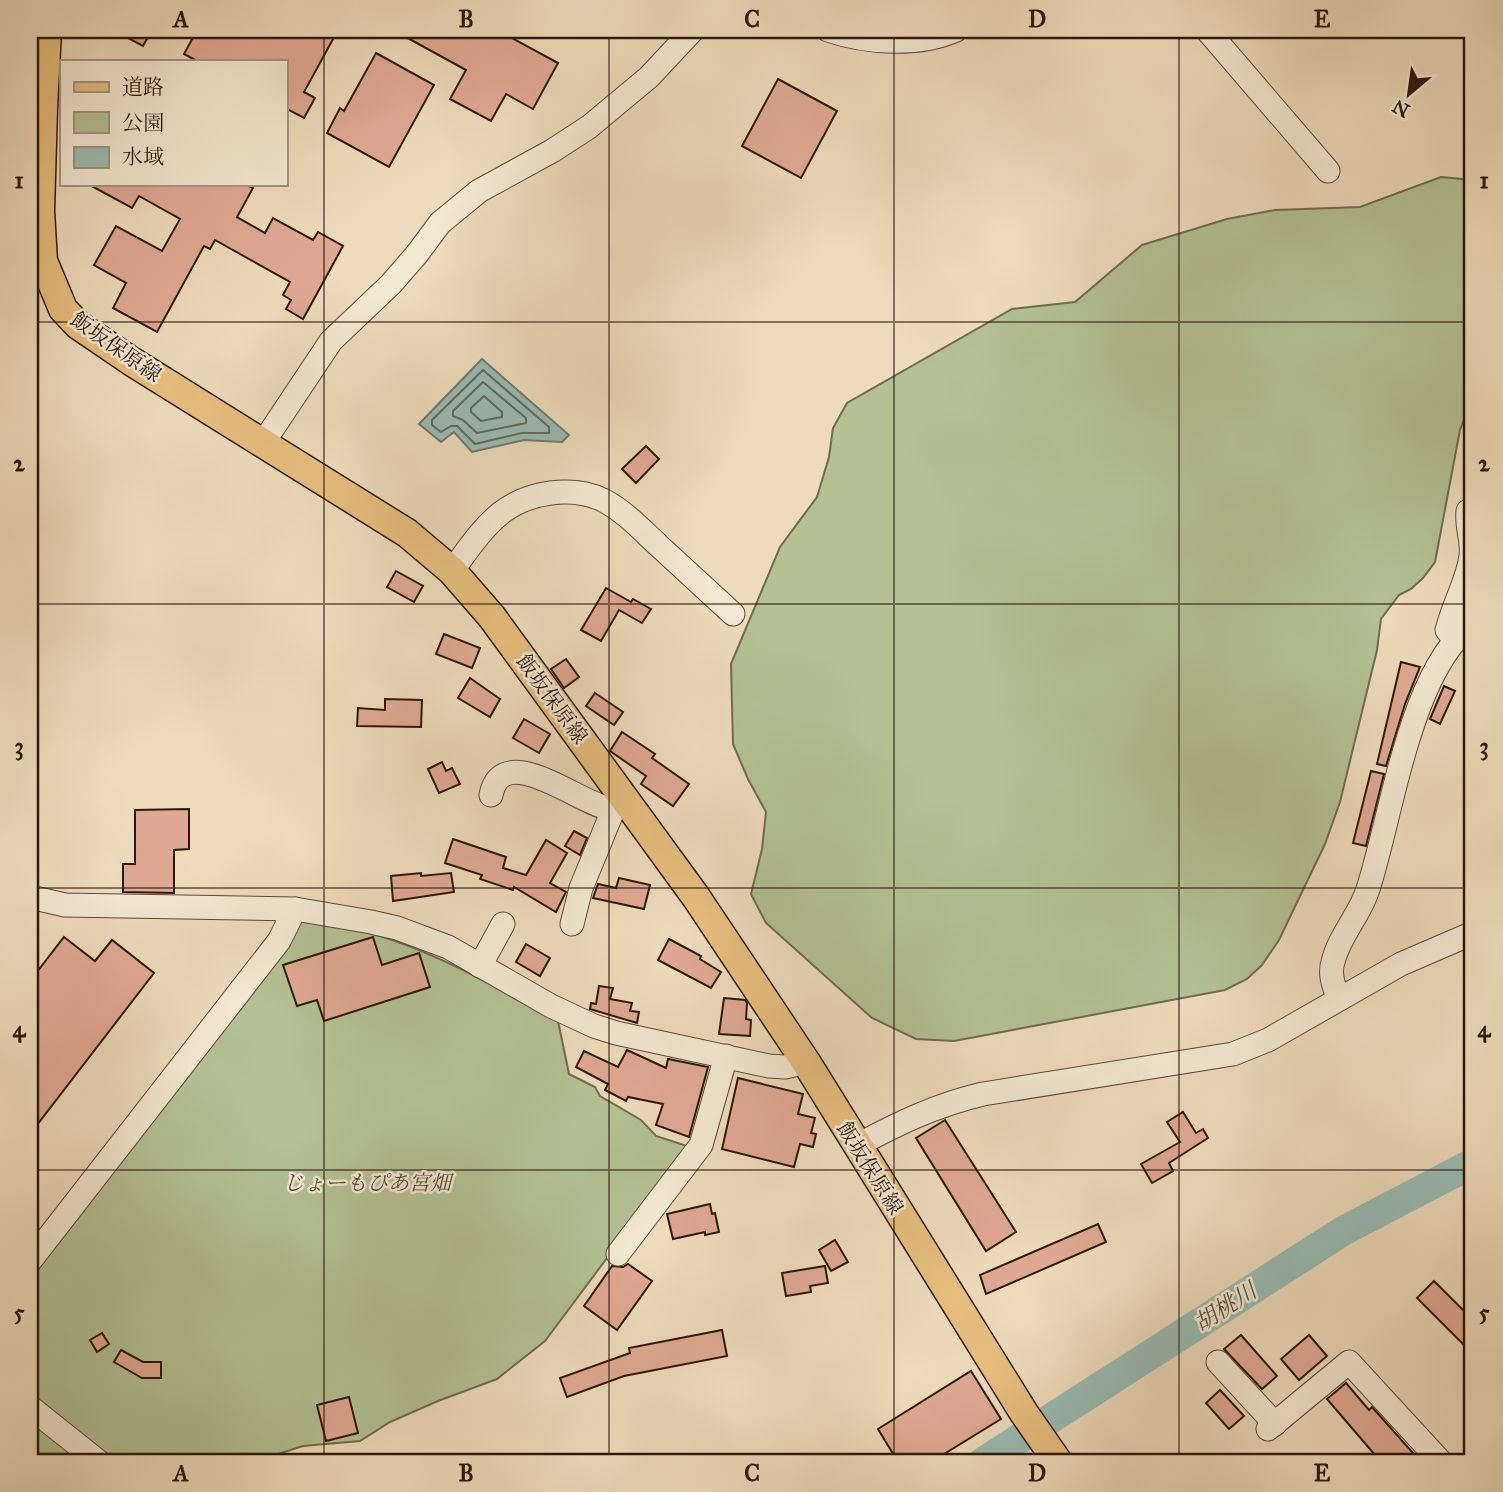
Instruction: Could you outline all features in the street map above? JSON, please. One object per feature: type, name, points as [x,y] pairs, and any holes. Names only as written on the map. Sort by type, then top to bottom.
[{"type":"main road","name":"飯坂保原線","points":[[47,30],[36,107],[40,211],[43,261],[63,309],[78,325],[131,361],[407,533],[452,571],[492,617],[622,806],[696,897],[806,1062],[856,1146],[1052,1453]]},
{"type":"street","points":[[263,443],[331,341],[391,284],[418,254],[440,223],[479,191],[552,151],[589,127],[649,77],[693,30]]},
{"type":"street","points":[[828,30],[874,40],[931,37],[956,30]]},
{"type":"street","points":[[1207,30],[1328,171]]},
{"type":"street","points":[[452,571],[479,535],[503,511],[521,501],[539,496],[560,492],[577,494],[604,500],[628,517],[733,614]]},
{"type":"street","points":[[1455,640],[1447,630],[1470,564],[1472,551],[1466,526],[1468,511]]},
{"type":"street","points":[[1338,998],[1331,975],[1332,962],[1367,893],[1416,715],[1439,661],[1455,640],[1473,624]]},
{"type":"street","points":[[491,795],[499,776],[515,773],[544,779],[598,805],[622,806]]},
{"type":"street","points":[[572,924],[581,888],[597,846],[613,815],[622,806]]},
{"type":"street","points":[[30,897],[65,905],[295,909],[397,928],[449,947],[551,1006],[594,1026],[769,1066],[785,1067],[806,1062]]},
{"type":"street","points":[[30,1261],[279,941],[295,909]]},
{"type":"street","points":[[480,966],[503,924]]},
{"type":"street","points":[[856,1146],[900,1122],[956,1100],[1233,1054],[1268,1040],[1401,964],[1473,933]]},
{"type":"street","points":[[618,1254],[701,1145],[726,1056]]},
{"type":"street","points":[[1218,1362],[1271,1427],[1349,1362],[1441,1462]]},
{"type":"street","points":[[30,1407],[99,1462]]},
{"type":"green space","points":[[1441,177],[1473,180],[1473,396],[1460,430],[1435,562],[1411,589],[1399,595],[1381,619],[1377,650],[1340,802],[1325,844],[1279,940],[1262,965],[1247,979],[1225,990],[954,1041],[916,1039],[872,1018],[766,923],[751,894],[762,849],[766,812],[733,744],[731,664],[780,547],[817,497],[829,457],[833,428],[847,403],[1012,309],[1075,302],[1142,245],[1227,219],[1275,210],[1360,207]]},
{"type":"green space","name":"じょーもぴあ宮畑","points":[[282,919],[339,925],[375,934],[429,954],[558,1021],[569,1074],[595,1087],[600,1096],[641,1120],[656,1136],[690,1147],[545,1341],[497,1379],[390,1422],[360,1441],[303,1446],[275,1455],[276,1462],[30,1462],[30,1243]]},
{"type":"water","points":[[482,359],[569,435],[562,442],[524,440],[472,452],[454,432],[441,442],[419,424]]},
{"type":"building","points":[[113,30],[152,30],[143,46]]},
{"type":"building","points":[[197,30],[338,30],[304,92],[315,98],[304,118],[287,109],[287,60],[195,60],[184,54]]},
{"type":"building","points":[[393,30],[497,30],[558,63],[533,109],[506,94],[491,121],[450,99],[466,70]]},
{"type":"building","points":[[376,53],[434,85],[389,167],[327,133],[340,108],[344,111]]},
{"type":"building","points":[[778,79],[837,111],[801,178],[742,146]]},
{"type":"building","points":[[92,186],[249,186],[253,188],[237,217],[265,233],[273,218],[313,240],[318,232],[343,246],[303,319],[286,309],[291,300],[283,295],[290,282],[215,240],[210,249],[204,246],[157,332],[113,308],[126,283],[94,265],[116,226],[162,251],[180,219],[139,196],[132,208]]},
{"type":"building","points":[[646,446],[659,459],[636,483],[622,469]]},
{"type":"building","points":[[396,571],[423,586],[414,602],[387,587]]},
{"type":"building","points":[[606,588],[631,602],[633,599],[651,609],[642,623],[619,610],[601,641],[581,630]]},
{"type":"building","points":[[444,634],[480,648],[472,668],[436,654]]},
{"type":"building","points":[[566,659],[579,677],[564,688],[551,669]]},
{"type":"building","points":[[1401,662],[1420,667],[1405,704],[1386,766],[1377,764]]},
{"type":"building","points":[[470,678],[500,699],[490,717],[458,698]]},
{"type":"building","points":[[1444,686],[1455,691],[1440,724],[1430,719]]},
{"type":"building","points":[[595,693],[623,712],[614,725],[586,706]]},
{"type":"building","points":[[385,699],[422,700],[421,727],[357,726],[358,708],[385,710]]},
{"type":"building","points":[[524,719],[550,734],[539,753],[513,738]]},
{"type":"building","points":[[622,732],[655,754],[652,758],[689,784],[673,806],[641,784],[646,776],[610,751]]},
{"type":"building","points":[[442,762],[446,771],[452,768],[460,784],[439,793],[428,769]]},
{"type":"building","points":[[1371,771],[1384,774],[1366,846],[1353,843]]},
{"type":"building","points":[[189,809],[189,849],[174,850],[174,893],[123,892],[123,864],[135,864],[135,810]]},
{"type":"building","points":[[574,831],[587,838],[580,855],[565,846]]},
{"type":"building","points":[[453,839],[506,857],[503,868],[526,875],[546,840],[567,853],[550,883],[566,892],[556,912],[514,887],[513,890],[480,879],[482,875],[445,863]]},
{"type":"building","points":[[421,873],[421,876],[451,873],[454,892],[393,901],[391,876]]},
{"type":"building","points":[[619,878],[650,885],[644,909],[593,898],[598,884],[616,888]]},
{"type":"building","points":[[64,937],[95,961],[112,940],[154,973],[30,1134],[30,981]]},
{"type":"building","points":[[373,937],[382,965],[419,953],[430,987],[324,1021],[317,1000],[297,1006],[283,965]]},
{"type":"building","points":[[669,939],[701,956],[700,959],[721,972],[711,988],[658,960]]},
{"type":"building","points":[[526,944],[550,958],[540,976],[516,962]]},
{"type":"building","points":[[599,986],[613,988],[610,999],[632,1003],[630,1011],[639,1012],[637,1023],[590,1009],[591,1003],[596,1004]]},
{"type":"building","points":[[724,998],[745,1000],[746,1019],[751,1020],[750,1036],[719,1034]]},
{"type":"building","points":[[627,1050],[666,1068],[668,1059],[708,1067],[689,1137],[656,1125],[663,1104],[628,1097],[626,1101],[605,1090],[608,1084],[576,1067],[584,1051],[618,1067]]},
{"type":"building","points":[[738,1078],[803,1094],[798,1114],[815,1118],[811,1133],[816,1134],[813,1147],[800,1144],[794,1167],[722,1149]]},
{"type":"building","points":[[1183,1112],[1196,1133],[1203,1129],[1208,1138],[1169,1163],[1173,1171],[1152,1183],[1141,1164],[1180,1142],[1167,1122]]},
{"type":"building","points":[[945,1120],[1016,1232],[986,1251],[916,1138]]},
{"type":"building","points":[[710,1204],[719,1232],[705,1235],[705,1232],[673,1239],[667,1214]]},
{"type":"building","points":[[1098,1224],[1106,1242],[986,1294],[980,1275]]},
{"type":"building","points":[[835,1240],[848,1262],[831,1271],[819,1250]]},
{"type":"building","points":[[628,1264],[652,1281],[617,1330],[584,1306],[612,1266],[623,1267]]},
{"type":"building","points":[[825,1266],[828,1283],[810,1286],[811,1292],[786,1296],[782,1273]]},
{"type":"building","points":[[1434,1281],[1473,1320],[1473,1354],[1417,1298]]},
{"type":"building","points":[[722,1330],[727,1356],[624,1376],[567,1397],[560,1378],[630,1353],[629,1348]]},
{"type":"building","points":[[102,1333],[109,1344],[97,1352],[90,1340]]},
{"type":"building","points":[[1241,1335],[1277,1376],[1262,1389],[1224,1349]]},
{"type":"building","points":[[1309,1335],[1327,1356],[1299,1380],[1281,1359]]},
{"type":"building","points":[[121,1350],[143,1362],[161,1362],[161,1378],[142,1378],[114,1362]]},
{"type":"building","points":[[971,1371],[1001,1419],[931,1462],[898,1462],[878,1429]]},
{"type":"building","points":[[1346,1383],[1369,1410],[1372,1407],[1421,1462],[1381,1462],[1327,1399]]},
{"type":"building","points":[[1220,1390],[1244,1416],[1229,1429],[1206,1403]]},
{"type":"building","points":[[349,1397],[358,1433],[326,1441],[317,1405]]},
{"type":"waterway","name":"胡桃川","points":[[983,1462],[1343,1231],[1473,1163]]}]
